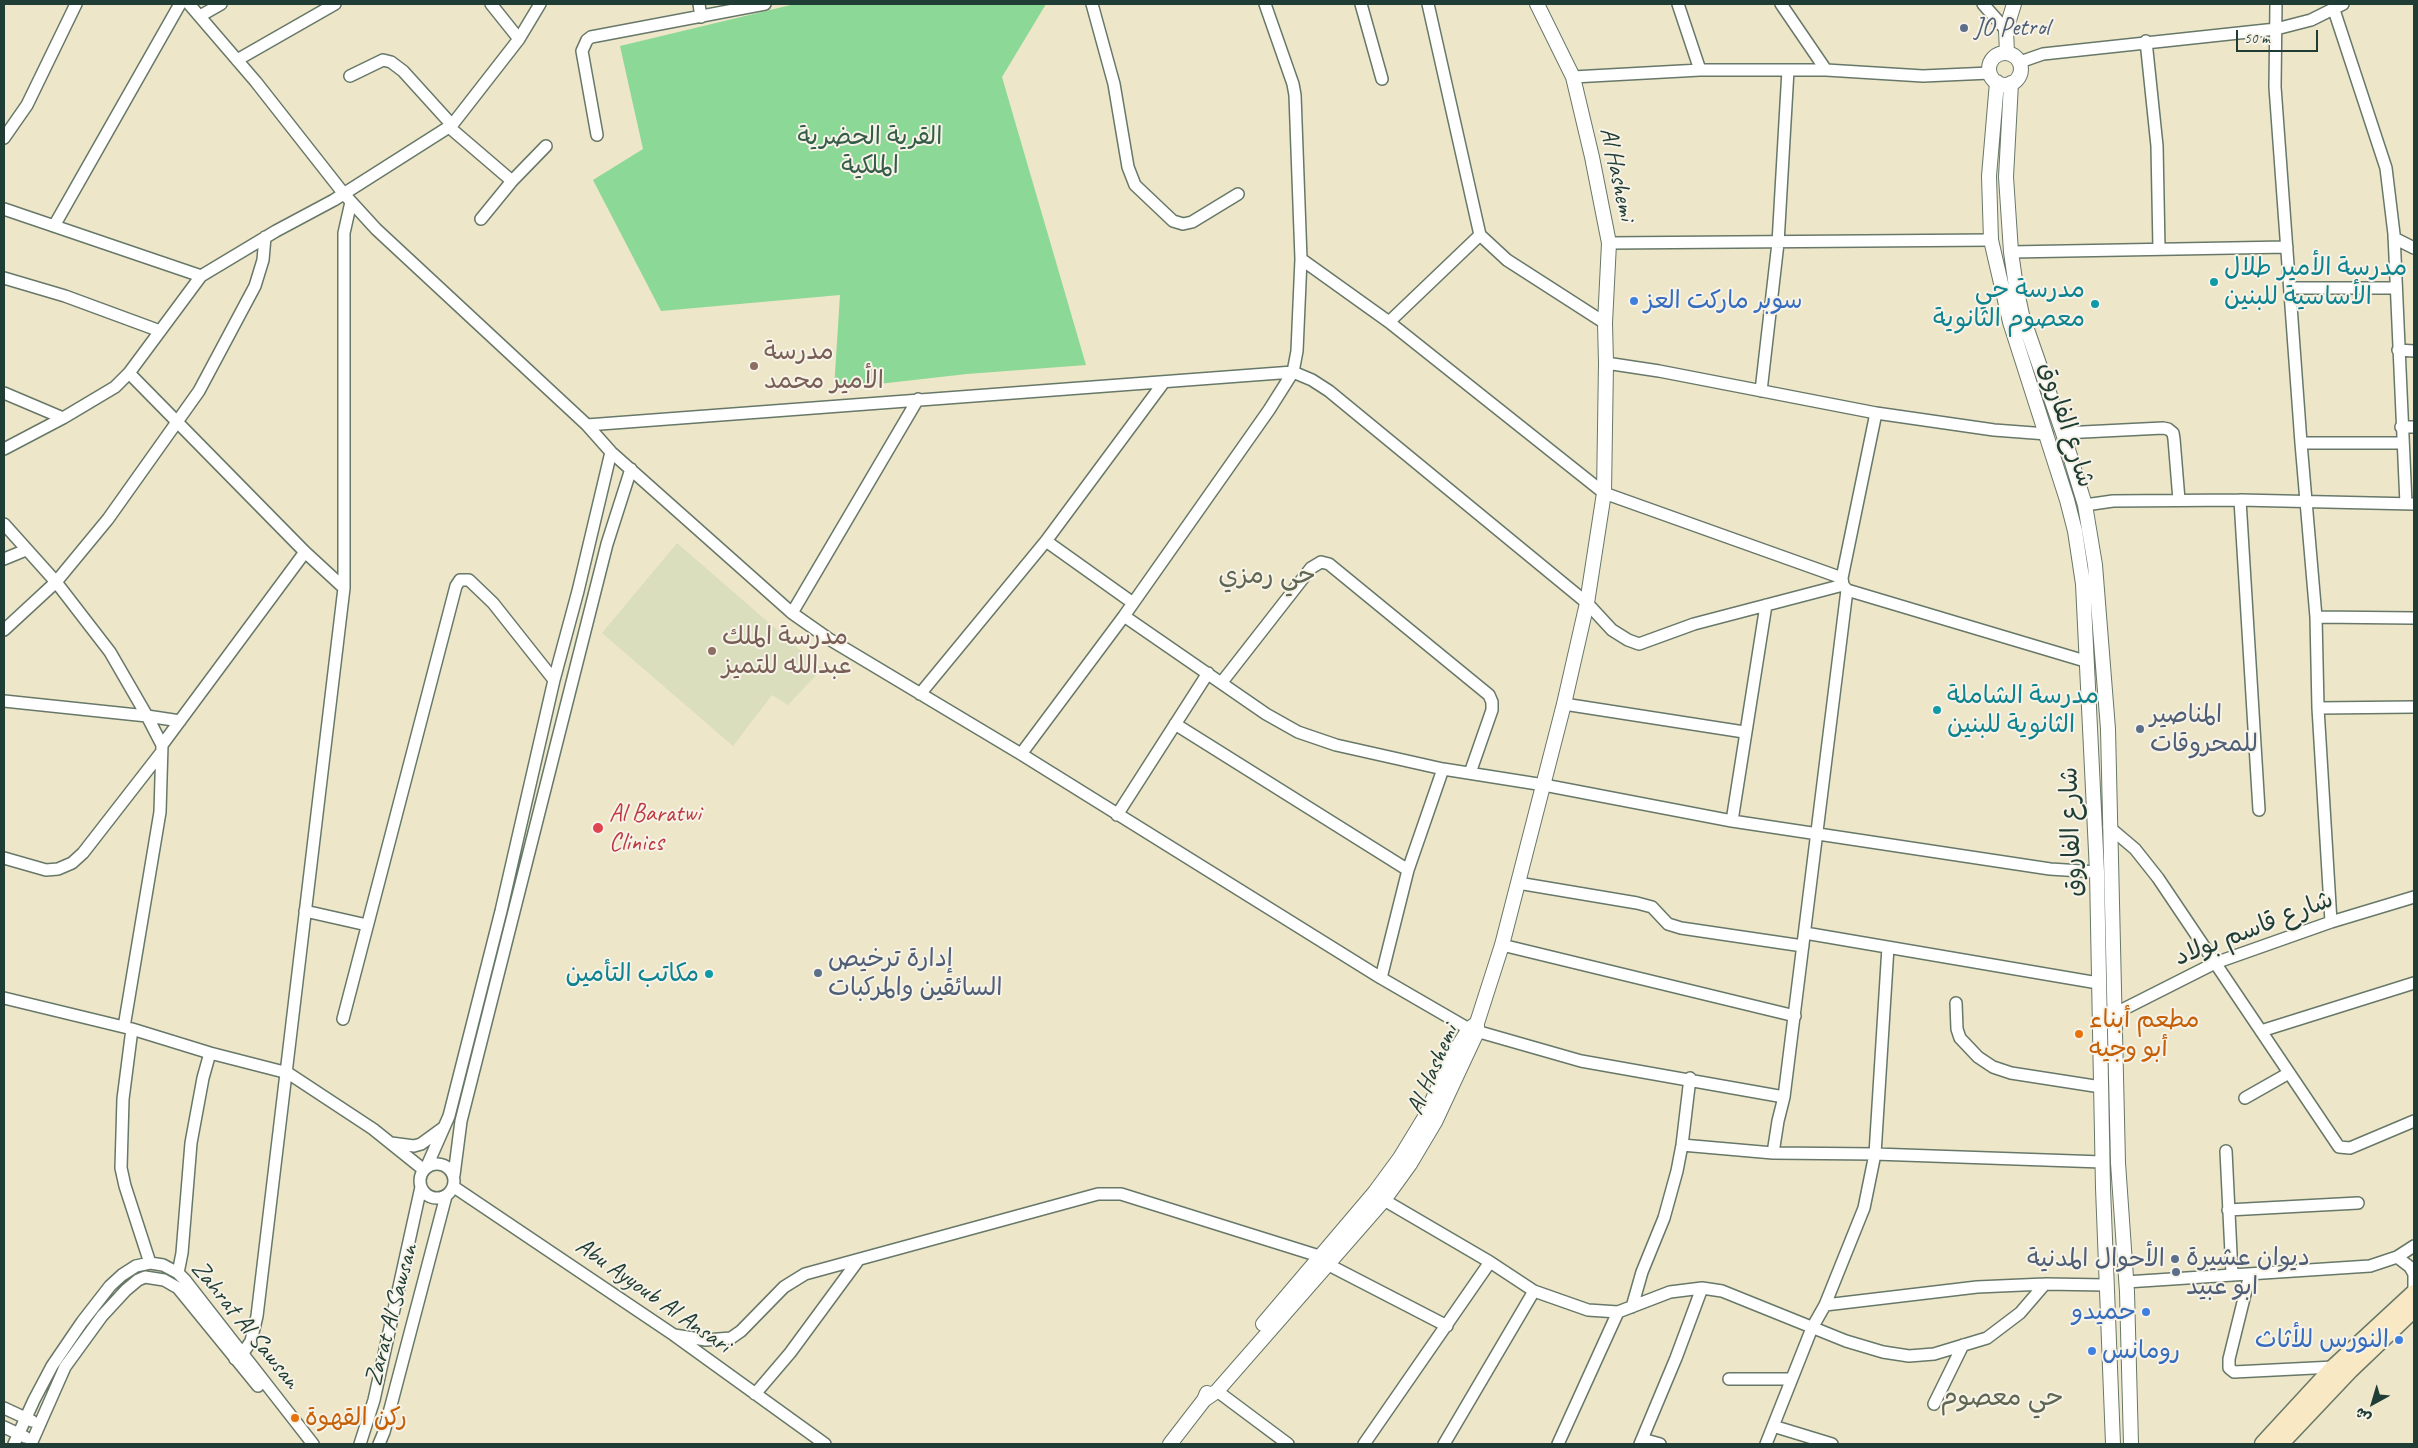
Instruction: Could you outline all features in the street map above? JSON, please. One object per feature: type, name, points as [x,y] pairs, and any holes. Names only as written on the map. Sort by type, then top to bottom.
[{"type":"main road","points":[[2263,1444],[2334,1366],[2414,1298]]},
{"type":"main road","points":[[2280,1444],[2350,1370],[2414,1298]]},
{"type":"street","points":[[4,138],[27,106],[76,4]]},
{"type":"street","points":[[54,226],[180,4]]},
{"type":"street","points":[[189,4],[237,60],[348,198],[376,229],[587,425],[611,452],[792,613],[829,639],[1021,754],[1381,978],[1474,1028],[1581,1061],[1690,1078],[1784,1097]]},
{"type":"street","points":[[200,16],[221,4]]},
{"type":"street","points":[[237,60],[335,4]]},
{"type":"street","points":[[491,4],[519,39]]},
{"type":"street","points":[[4,448],[103,396],[130,373],[201,276],[265,237],[348,198],[450,126],[519,39],[540,4]]},
{"type":"street","points":[[699,4],[701,17]]},
{"type":"street","points":[[597,135],[582,51],[587,40],[591,37],[765,4]]},
{"type":"street","points":[[1092,4],[1114,84],[1128,167],[1135,185],[1173,221],[1183,224],[1192,222],[1238,194]]},
{"type":"street","points":[[1021,754],[1124,616],[1264,418],[1293,372],[1297,351],[1301,259],[1295,95],[1293,84],[1265,4]]},
{"type":"street","points":[[1361,4],[1382,79]]},
{"type":"street","points":[[1428,4],[1480,236],[1507,260],[1605,323]]},
{"type":"street","points":[[1678,4],[1700,70]]},
{"type":"street","points":[[1780,4],[1826,70]]},
{"type":"street","points":[[1983,4],[2006,30]]},
{"type":"street","points":[[2007,53],[2006,30],[2014,4]]},
{"type":"street","points":[[2276,4],[2275,87],[2305,502],[2316,617],[2318,708],[2331,922]]},
{"type":"street","name":"Al Hashemi","points":[[1170,1444],[1204,1400],[1210,1387],[1323,1260],[1384,1200],[1410,1164],[1474,1028],[1502,946],[1544,785],[1587,603],[1604,493],[1605,323],[1609,243],[1572,77],[1540,5]]},
{"type":"street","points":[[2020,62],[2043,54],[2146,41],[2276,29],[2311,20],[2339,7],[2386,168],[2394,238],[2401,427],[2410,504],[2179,500],[2113,501],[2085,505]]},
{"type":"street","points":[[2146,41],[2157,146],[2159,249]]},
{"type":"street","points":[[1572,77],[1700,70],[1826,70],[1923,76],[1994,77],[2011,83],[2020,74],[2020,62],[2012,54],[2001,53],[1992,61],[1994,77]]},
{"type":"street","points":[[350,76],[383,60],[391,62],[403,71],[450,126],[512,181]]},
{"type":"street","points":[[1761,391],[1778,243],[1788,70]]},
{"type":"street","name":"شارع الفاروق","points":[[1994,77],[1988,176],[1991,240],[2010,322],[2067,500],[2080,559],[2097,872],[2102,1162],[2113,1444]]},
{"type":"street","name":"شارع الفاروق","points":[[2011,83],[2006,177],[2010,252],[2022,315],[2063,433],[2085,505],[2095,565],[2108,728],[2118,1162],[2126,1287],[2131,1444]]},
{"type":"street","points":[[481,219],[512,181],[546,146]]},
{"type":"street","points":[[239,1356],[251,1342],[257,1316],[273,1168],[288,1073],[305,911],[344,588],[344,233],[348,198]]},
{"type":"street","points":[[4,209],[201,276]]},
{"type":"street","points":[[1389,322],[1480,236]]},
{"type":"street","points":[[4,630],[56,582],[108,519],[178,423],[199,391],[255,286],[263,260],[265,237]]},
{"type":"street","points":[[2394,238],[2414,248]]},
{"type":"street","points":[[1609,243],[1991,240]]},
{"type":"street","points":[[2010,252],[2287,247]]},
{"type":"street","points":[[1301,259],[1389,322],[1604,493],[1844,585],[2085,661]]},
{"type":"street","points":[[4,278],[66,296],[160,331]]},
{"type":"street","points":[[2291,288],[2396,288]]},
{"type":"street","points":[[2398,350],[2414,351]]},
{"type":"street","points":[[1606,363],[1876,413],[1994,430],[2047,434]]},
{"type":"street","points":[[587,425],[663,421],[918,399],[1293,372],[1312,380],[1329,391],[1587,603],[1612,630],[1628,640],[1639,644],[1694,624],[1844,585]]},
{"type":"street","points":[[130,373],[305,552],[344,588]]},
{"type":"street","points":[[920,694],[1046,540],[1164,382]]},
{"type":"street","points":[[4,393],[63,418]]},
{"type":"street","points":[[792,613],[918,399]]},
{"type":"street","points":[[1773,1153],[1784,1097],[1819,833],[1844,585],[1876,413]]},
{"type":"street","points":[[2401,427],[2414,427]]},
{"type":"street","points":[[2063,433],[2168,429],[2173,433],[2174,439],[2179,500]]},
{"type":"street","points":[[2301,443],[2403,443]]},
{"type":"street","points":[[360,1444],[374,1400],[421,1187],[420,1175],[446,1125],[506,892],[554,680],[611,452]]},
{"type":"street","points":[[421,1187],[428,1196],[440,1198],[450,1191],[461,1121],[501,970],[607,544],[631,469]]},
{"type":"street","points":[[2240,500],[2260,810]]},
{"type":"street","points":[[4,524],[56,582],[110,652],[147,716],[161,749],[160,812],[128,1028],[121,1168],[150,1263]]},
{"type":"street","points":[[1046,540],[1133,603]]},
{"type":"street","points":[[4,559],[26,550]]},
{"type":"street","points":[[4,858],[46,870],[72,863],[84,853],[305,552]]},
{"type":"street","points":[[1222,682],[1311,568],[1321,562],[1329,564],[1489,695],[1492,702],[1492,710],[1470,773]]},
{"type":"street","points":[[343,1019],[456,586],[460,580],[469,580],[494,603],[554,680]]},
{"type":"street","points":[[1732,821],[1744,732],[1766,605]]},
{"type":"street","points":[[1124,616],[1266,714],[1317,740],[1443,770],[1544,785],[1732,821],[2050,869],[2097,872]]},
{"type":"street","points":[[2316,617],[2414,618]]},
{"type":"street","points":[[1118,815],[1208,673]]},
{"type":"street","points":[[4,701],[180,721]]},
{"type":"street","points":[[1564,704],[1744,732]]},
{"type":"street","points":[[2318,708],[2414,707]]},
{"type":"street","points":[[1175,724],[1408,870]]},
{"type":"street","points":[[2090,728],[2108,728]]},
{"type":"street","points":[[1381,978],[1408,870],[1443,770]]},
{"type":"street","points":[[2110,827],[2125,839],[2146,863],[2335,1142],[2342,1148],[2350,1148],[2371,1141],[2414,1121]]},
{"type":"street","points":[[1518,883],[1652,907],[1668,924],[1681,928],[1803,946]]},
{"type":"street","name":"شارع قاسم بولاد","points":[[2114,1014],[2215,963],[2331,922],[2414,897]]},
{"type":"street","points":[[305,911],[367,925]]},
{"type":"street","points":[[1805,934],[2098,983]]},
{"type":"street","points":[[1502,946],[1794,1016]]},
{"type":"street","points":[[1766,1444],[1812,1328],[1824,1305],[1864,1208],[1875,1154],[1888,947]]},
{"type":"street","points":[[2261,1031],[2414,983]]},
{"type":"street","points":[[4,998],[128,1028],[210,1053],[288,1073],[319,1091],[425,1168]]},
{"type":"street","points":[[1956,1003],[1957,1030],[1960,1038],[1978,1057],[1993,1067],[2011,1074],[2101,1087]]},
{"type":"street","points":[[178,1273],[182,1253],[191,1143],[203,1078],[210,1053]]},
{"type":"street","points":[[2245,1098],[2289,1073]]},
{"type":"street","points":[[1632,1307],[1642,1272],[1664,1218],[1682,1146],[1690,1078]]},
{"type":"street","points":[[391,1143],[414,1146],[422,1144],[446,1125]]},
{"type":"street","name":"Al Hashemi","points":[[1204,1400],[1217,1391],[1323,1260],[1426,1127]]},
{"type":"street","points":[[1682,1146],[1773,1153],[1875,1154],[2102,1162]]},
{"type":"street","points":[[2226,1151],[2232,1274]]},
{"type":"street","points":[[425,1168],[434,1164],[446,1166],[454,1175]]},
{"type":"street","name":"Abu Ayyoub Al Ansari","points":[[450,1191],[674,1335],[825,1444]]},
{"type":"street","name":"Zarat Al Sawsan","points":[[379,1444],[384,1432],[450,1191]]},
{"type":"street","points":[[674,1335],[706,1340],[731,1338],[741,1331],[784,1286],[805,1274],[857,1262],[1098,1194],[1120,1194],[1323,1260],[1447,1326]]},
{"type":"street","points":[[1384,1200],[1490,1262],[1534,1291],[1588,1310],[1618,1312],[1670,1292],[1702,1288],[1722,1292],[1812,1328],[1883,1352],[1909,1356],[1934,1354],[1987,1338],[2020,1313],[2044,1284]]},
{"type":"street","points":[[2228,1210],[2358,1203]]},
{"type":"street","points":[[1824,1305],[1977,1287],[2044,1284],[2106,1291],[2232,1274],[2370,1266],[2398,1257],[2414,1246]]},
{"type":"street","points":[[2398,1257],[2410,1267],[2414,1274],[2414,1298]]},
{"type":"street","points":[[755,1394],[790,1353],[857,1262]]},
{"type":"street","points":[[1364,1444],[1490,1262]]},
{"type":"street","name":"Zahrat Al Sawsan","points":[[17,1440],[34,1400],[52,1366],[101,1297],[122,1275],[136,1266],[150,1263],[163,1264],[178,1273],[239,1356],[313,1444]]},
{"type":"street","points":[[2250,1274],[2228,1359],[2229,1368],[2234,1372],[2334,1366]]},
{"type":"street","points":[[4,1427],[17,1440],[32,1442],[65,1367],[102,1316],[132,1284],[145,1277],[164,1280],[178,1288],[239,1356],[306,1444]]},
{"type":"street","points":[[1660,1444],[1641,1442],[1676,1358],[1702,1288]]},
{"type":"street","points":[[1444,1444],[1534,1291]]},
{"type":"street","points":[[1558,1444],[1618,1312]]},
{"type":"street","points":[[1934,1404],[1963,1345]]},
{"type":"street","points":[[1730,1379],[1791,1379]]},
{"type":"street","points":[[1217,1391],[1288,1444]]},
{"type":"street","points":[[4,1408],[40,1426]]},
{"type":"street","points":[[1773,1426],[1832,1444]]},
{"type":"shaded area","name":"مدرسة الملك عبدالله للتميز","points":[[677,543],[822,669],[788,705],[772,695],[733,746],[602,633]]},
{"type":"green space","name":"القرية الحضرية الملكية","points":[[795,4],[1046,4],[1002,77],[1086,365],[967,374],[834,389],[840,295],[661,311],[593,180],[643,149],[620,46]]},
{"type":"place","name":"JO Petrol","points":[[1964,28]]},
{"type":"place","name":"مدرسة الأمير طلال الأساسية للبنين","points":[[2214,282]]},
{"type":"place","name":"سوبر ماركت العز","points":[[1634,301]]},
{"type":"place","name":"مدرسة حي معصوم الثانوية","points":[[2095,304]]},
{"type":"place","name":"مدرسة الأمير محمد","points":[[754,366]]},
{"type":"place","name":"مدرسة الملك عبدالله للتميز","points":[[712,651]]},
{"type":"place","name":"مدرسة الشاملة الثانوية للبنين","points":[[1937,710]]},
{"type":"place","name":"المناصير للمحروقات","points":[[2140,729]]},
{"type":"place","name":"Al Baratwi Clinics","points":[[598,828]]},
{"type":"place","name":"إدارة ترخيص السائقين والمركبات","points":[[818,973]]},
{"type":"place","name":"مكاتب التأمين","points":[[709,974]]},
{"type":"place","name":"مطعم أبناء أبو وجيه","points":[[2079,1034]]},
{"type":"place","name":"الأحوال المدنية","points":[[2175,1259]]},
{"type":"place","name":"ديوان عشيرة ابو عبيد","points":[[2176,1272]]},
{"type":"place","name":"حميدو","points":[[2146,1312]]},
{"type":"place","name":"النورس للأثاث","points":[[2399,1340]]},
{"type":"place","name":"رومانس","points":[[2092,1351]]},
{"type":"place","name":"ركن القهوة","points":[[295,1418]]},
{"type":"district","name":"حي رمزي","points":[[1267,576]]},
{"type":"district","name":"حي معصوم","points":[[2002,1398]]}]
